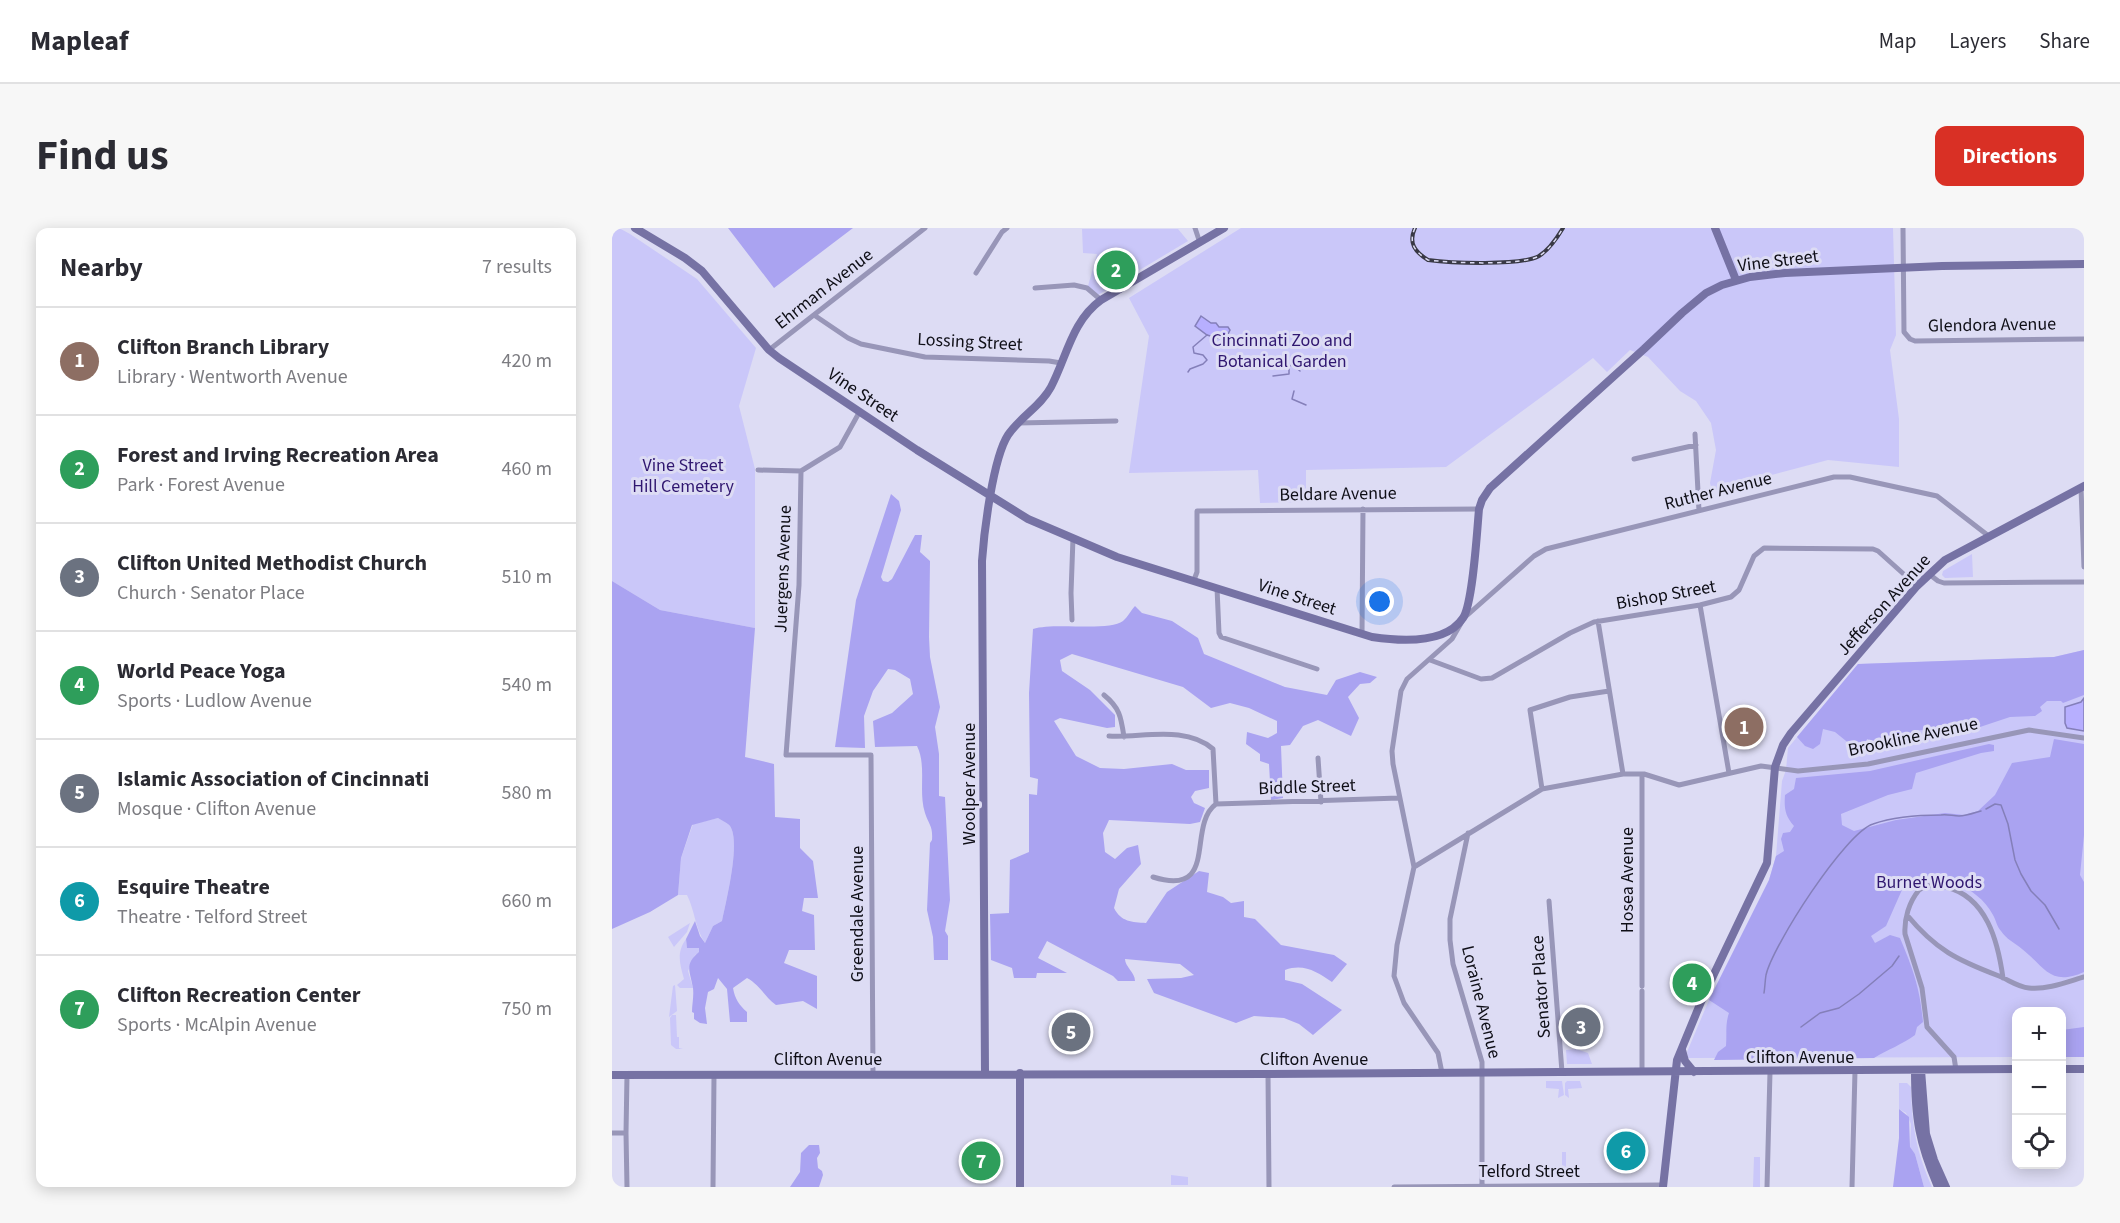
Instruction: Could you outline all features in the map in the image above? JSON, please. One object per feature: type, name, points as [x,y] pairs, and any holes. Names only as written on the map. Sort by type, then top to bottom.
[{"type":"main road","name":"Vine Street","points":[[635,228],[702,271],[769,350],[1028,519],[1117,557],[1362,634],[1387,639],[1418,640],[1443,633],[1464,618],[1469,603],[1479,509],[1490,488],[1706,293],[1736,280],[1785,273],[2084,264]]},
{"type":"main road","name":"Woolper Avenue","points":[[985,1073],[982,561],[990,496],[1002,448],[1007,436],[1018,423],[1047,396],[1081,320],[1101,300],[1224,228]]},
{"type":"main road","points":[[1715,228],[1736,280]]},
{"type":"main road","name":"Jefferson Avenue","points":[[1663,1186],[1675,1072],[1703,997],[1767,863],[1775,767],[1784,744],[1917,586],[1945,560],[2083,487]]},
{"type":"main road","points":[[1682,1049],[1684,1061],[1694,1072]]},
{"type":"main road","name":"Clifton Avenue","points":[[612,1075],[1770,1072],[2012,1069]]},
{"type":"main road","points":[[1918,1070],[1916,1116],[1919,1135],[1924,1154],[1938,1187]]},
{"type":"main road","points":[[1918,1070],[1926,1134],[1946,1187]]},
{"type":"main road","points":[[2066,1070],[2084,1070]]},
{"type":"main road","points":[[1020,1073],[1020,1187]]},
{"type":"street","name":"Ehrman Avenue","points":[[769,350],[925,228]]},
{"type":"street","points":[[976,273],[1002,232],[1007,228]]},
{"type":"street","points":[[1195,228],[1200,243]]},
{"type":"street","points":[[1903,228],[1904,268]]},
{"type":"street","name":"Glendora Avenue","points":[[1904,268],[1904,332],[1906,336],[1915,341],[2084,339]]},
{"type":"street","points":[[1035,288],[1080,286],[1087,288],[1101,300]]},
{"type":"street","name":"Lossing Street","points":[[814,315],[861,344],[925,357],[1061,363]]},
{"type":"street","points":[[758,470],[801,471],[840,447],[860,411]]},
{"type":"street","points":[[1018,423],[1116,421]]},
{"type":"street","points":[[1695,434],[1699,511]]},
{"type":"street","points":[[1634,459],[1696,445]]},
{"type":"street","name":"Juergens Avenue","points":[[801,471],[799,585],[786,755],[871,755]]},
{"type":"street","name":"Ruther Avenue","points":[[1414,867],[1399,798],[1392,751],[1401,691],[1407,680],[1452,639],[1464,618],[1540,552],[1842,476],[1904,487],[1937,496],[1990,537]]},
{"type":"street","points":[[2083,487],[2084,567]]},
{"type":"street","points":[[1362,634],[1363,509]]},
{"type":"street","name":"Beldare Avenue","points":[[1194,580],[1197,572],[1197,511],[1479,509]]},
{"type":"street","points":[[1072,620],[1073,538]]},
{"type":"street","name":"Bishop Street","points":[[1431,660],[1486,679],[1570,633],[1598,621],[1725,600],[1736,593],[1754,556],[1764,548],[1873,549],[1917,586]]},
{"type":"street","points":[[1929,574],[1944,583],[2084,582]]},
{"type":"street","points":[[1217,588],[1221,638],[1317,669]]},
{"type":"street","points":[[1700,605],[1728,773]]},
{"type":"street","points":[[1598,621],[1623,774]]},
{"type":"street","points":[[1542,789],[1530,710],[1570,697],[1609,692]]},
{"type":"street","points":[[1104,695],[1115,704],[1121,718],[1124,737]]},
{"type":"street","name":"Brookline Avenue","points":[[1414,867],[1542,789],[1623,774],[1642,774],[1679,785],[1761,766],[1798,771],[1868,764],[2030,729],[2084,738]]},
{"type":"street","points":[[1109,736],[1176,734],[1207,743],[1213,749],[1216,804],[1205,817],[1196,866],[1191,874],[1180,880],[1169,882],[1153,877]]},
{"type":"street","name":"Greendale Avenue","points":[[871,755],[873,1074]]},
{"type":"street","points":[[1318,758],[1321,802]]},
{"type":"street","name":"Hosea Avenue","points":[[1642,774],[1642,1072]]},
{"type":"street","name":"Biddle Street","points":[[1216,804],[1399,798]]},
{"type":"street","name":"Loraine Avenue","points":[[1468,833],[1450,919],[1450,940],[1453,964],[1482,1062],[1482,1186]]},
{"type":"street","points":[[1414,867],[1397,945],[1394,976],[1404,1003],[1438,1053],[1442,1073]]},
{"type":"street","points":[[1956,1070],[1954,1057],[1927,1027],[1922,988],[1905,934],[1907,915],[1916,894],[1923,887],[1936,885],[1946,887],[1963,894],[1976,904],[1987,920],[2000,955],[2003,978]]},
{"type":"street","name":"Senator Place","points":[[1550,901],[1562,1072]]},
{"type":"street","points":[[1907,915],[1923,935],[1946,952],[1966,964],[2018,985],[2045,988],[2084,977]]},
{"type":"street","points":[[1852,1187],[1855,1071]]},
{"type":"street","points":[[1767,1187],[1770,1072]]},
{"type":"street","points":[[1268,1074],[1269,1187]]},
{"type":"street","points":[[627,1075],[627,1187]]},
{"type":"street","points":[[713,1187],[714,1075]]},
{"type":"street","points":[[612,1133],[626,1133]]},
{"type":"street","name":"Telford Street","points":[[1394,1186],[1663,1186]]},
{"type":"green space","name":"Vine Street Hill Cemetery","points":[[612,228],[619,228],[630,234],[697,279],[756,348],[739,406],[755,469],[755,628],[660,610],[612,581]]},
{"type":"green space","name":"Cincinnati Zoo and Botanical Garden","points":[[1241,228],[1893,228],[1896,335],[1890,350],[1899,419],[1899,467],[1828,460],[1712,491],[1710,483],[1716,450],[1711,423],[1696,401],[1680,391],[1648,357],[1630,350],[1607,372],[1593,358],[1446,467],[1306,470],[1306,502],[1260,503],[1258,470],[1129,473],[1149,336],[1129,298]]},
{"type":"green space","points":[[1082,229],[1178,229],[1188,241],[1098,295],[1088,286],[1097,254],[1083,253]]},
{"type":"green space","points":[[1972,554],[1973,577],[1945,578],[1942,575],[1943,571]]},
{"type":"green space","name":"Burnet Woods","points":[[2084,650],[2084,1057],[2066,1057],[2066,1007],[2012,1007],[2012,1057],[1688,1058],[1687,1052],[1709,1000],[1769,880],[1776,856],[1782,781],[1786,770],[1788,748],[1858,664],[2054,657]]},
{"type":"green space","points":[[718,818],[730,826],[733,834],[733,858],[722,921],[713,926],[705,943],[687,895],[678,895],[681,858],[693,824]]},
{"type":"green space","points":[[690,923],[687,932],[674,947],[668,937]]},
{"type":"green space","points":[[686,939],[687,948],[699,948],[700,952],[695,955],[688,971],[693,988],[680,988],[677,985],[684,979],[680,954]]},
{"type":"green space","points":[[675,985],[677,1011],[669,1017],[673,986]]},
{"type":"green space","points":[[676,1015],[679,1048],[683,1049],[676,1049],[671,1045],[670,1018]]},
{"type":"green space","points":[[1576,1049],[1588,1053],[1592,1064],[1567,1064],[1566,1050]]},
{"type":"green space","points":[[1546,1081],[1562,1081],[1564,1095],[1558,1098],[1559,1089],[1546,1088]]},
{"type":"green space","points":[[1567,1081],[1580,1081],[1582,1088],[1568,1089],[1569,1098],[1565,1095]]},
{"type":"green space","points":[[1899,1083],[1907,1083],[1911,1087],[1916,1138],[1932,1187],[1924,1187],[1915,1154],[1910,1148],[1911,1124],[1906,1113],[1899,1109]]},
{"type":"green space","points":[[1562,1152],[1566,1152],[1566,1174],[1575,1175],[1575,1178],[1556,1178],[1555,1174],[1562,1174]]},
{"type":"green space","points":[[1754,1157],[1760,1157],[1760,1187],[1753,1187]]},
{"type":"green space","points":[[1171,1175],[1188,1177],[1188,1185],[1171,1185]]},
{"type":"shaded area","points":[[728,228],[853,228],[774,288]]},
{"type":"shaded area","points":[[1201,316],[1211,323],[1216,323],[1219,327],[1228,327],[1230,330],[1225,340],[1207,335],[1195,326]]},
{"type":"shaded area","points":[[891,494],[899,501],[901,510],[881,577],[883,581],[888,582],[892,579],[915,535],[922,535],[920,552],[930,561],[930,657],[940,707],[935,727],[939,754],[939,796],[945,797],[950,900],[945,931],[948,936],[948,960],[934,960],[933,937],[927,910],[932,835],[923,805],[920,754],[917,746],[875,747],[873,721],[892,713],[913,694],[910,679],[895,670],[888,669],[873,691],[864,716],[865,748],[835,747],[856,600]]},
{"type":"shaded area","points":[[612,581],[660,610],[755,628],[745,757],[774,764],[775,817],[800,819],[800,848],[813,861],[818,898],[804,898],[802,911],[814,915],[815,950],[789,950],[784,963],[817,976],[817,1009],[803,1001],[776,1005],[747,978],[733,988],[738,1002],[747,1012],[747,1022],[730,1022],[727,989],[718,978],[714,989],[708,992],[705,1008],[707,1024],[694,1019],[693,988],[689,968],[699,948],[687,948],[686,939],[695,921],[705,943],[713,926],[722,921],[733,858],[733,834],[730,826],[718,818],[692,825],[681,858],[678,895],[650,912],[612,929]]},
{"type":"shaded area","points":[[1135,606],[1142,613],[1172,621],[1198,638],[1204,654],[1285,687],[1327,695],[1336,680],[1360,672],[1377,677],[1370,683],[1360,684],[1348,697],[1359,718],[1351,736],[1318,720],[1303,726],[1290,745],[1281,746],[1283,798],[1271,800],[1269,764],[1260,761],[1260,754],[1246,744],[1247,732],[1268,738],[1277,733],[1277,721],[1249,708],[1230,703],[1211,708],[1183,687],[1072,654],[1060,660],[1062,671],[1090,690],[1115,715],[1115,727],[1107,728],[1060,718],[1054,721],[1076,756],[1100,768],[1124,769],[1172,764],[1186,770],[1209,770],[1209,788],[1195,791],[1191,797],[1194,803],[1205,808],[1200,822],[1190,824],[1109,820],[1103,833],[1105,852],[1115,859],[1127,848],[1138,845],[1141,864],[1119,889],[1114,908],[1117,913],[1127,920],[1146,923],[1167,892],[1199,871],[1209,873],[1207,892],[1223,897],[1231,903],[1244,901],[1244,917],[1255,919],[1281,945],[1334,955],[1347,964],[1332,982],[1304,968],[1285,970],[1285,980],[1302,984],[1342,1010],[1313,1035],[1299,1024],[1284,1018],[1254,1016],[1236,1023],[1154,993],[1147,979],[1181,978],[1194,975],[1180,964],[1125,959],[1135,981],[1118,981],[1113,976],[1047,941],[1038,958],[1067,973],[1037,973],[1036,978],[1014,978],[1012,968],[991,960],[990,914],[1009,913],[1010,860],[1029,852],[1029,794],[1037,795],[1038,779],[1030,777],[1029,693],[1033,629],[1116,624],[1123,621]]},
{"type":"shaded area","points":[[2084,650],[2084,695],[2063,703],[2047,701],[2040,707],[2042,711],[2035,716],[2010,717],[1965,732],[1916,730],[1890,748],[1867,739],[1865,748],[1861,743],[1851,745],[1835,732],[1823,729],[1820,744],[1813,749],[1805,746],[1797,737],[1858,664],[2054,657]]},
{"type":"shaded area","points":[[2084,698],[2084,731],[2067,728],[2065,707],[2081,702]]},
{"type":"shaded area","points":[[2054,739],[2084,744],[2084,835],[2080,875],[2084,882],[2084,972],[2063,977],[2049,973],[2005,936],[1986,905],[1961,885],[1936,880],[1905,883],[1886,926],[1871,936],[1875,943],[1890,935],[1900,938],[1909,959],[1922,1010],[1923,1022],[1917,1027],[1915,1035],[1874,1058],[1714,1060],[1718,1052],[1726,1046],[1729,1013],[1709,1000],[1769,880],[1776,856],[1784,851],[1781,839],[1783,833],[1790,832],[1794,826],[1787,815],[1785,795],[1794,789],[1796,778],[1870,771],[1989,744],[1994,745],[1994,751],[1916,773],[1912,789],[1888,795],[1841,814],[1842,825],[1854,831],[1896,820],[1945,813],[1964,815],[1978,811],[1995,795],[2012,763],[2050,757]]},
{"type":"shaded area","points":[[2084,1027],[2084,1057],[2066,1057],[2066,1029]]},
{"type":"shaded area","points":[[1899,1109],[1909,1117],[1910,1147],[1915,1154],[1924,1187],[1893,1187],[1899,1138]]},
{"type":"shaded area","points":[[809,1145],[819,1145],[818,1168],[823,1175],[819,1187],[790,1187],[800,1172],[801,1153]]},
{"type":"waterway","points":[[1188,372],[1207,360],[1203,355],[1194,353],[1193,347],[1207,335]]},
{"type":"waterway","points":[[1273,376],[1289,374],[1289,366],[1293,365],[1300,371]]},
{"type":"waterway","points":[[1294,391],[1292,399],[1306,405]]},
{"type":"waterway","points":[[1986,809],[1995,804],[2001,805],[2008,824],[2015,860],[2021,874],[2031,891],[2045,905],[2059,929]]},
{"type":"waterway","points":[[1764,993],[1771,960],[1796,916],[1845,847],[1861,832],[1873,824],[1898,818],[1933,815],[1962,816],[1981,811]]},
{"type":"waterway","points":[[1801,1027],[1820,1013],[1839,1008],[1859,994],[1892,966],[1899,956]]},
{"type":"railway","points":[[1415,228],[1412,238],[1414,247],[1428,260],[1485,263],[1517,261],[1539,256],[1563,228]]},
{"type":"place","name":"Forest and Irving Recreation Area","points":[[1116,270]]},
{"type":"place","name":"Clifton Branch Library","points":[[1744,727]]},
{"type":"place","name":"World Peace Yoga","points":[[1692,983]]},
{"type":"place","name":"Clifton United Methodist Church","points":[[1581,1027]]},
{"type":"place","name":"Islamic Association of Cincinnati","points":[[1071,1032]]},
{"type":"place","name":"Esquire Theatre","points":[[1626,1151]]},
{"type":"place","name":"Clifton Recreation Center","points":[[981,1161]]}]
